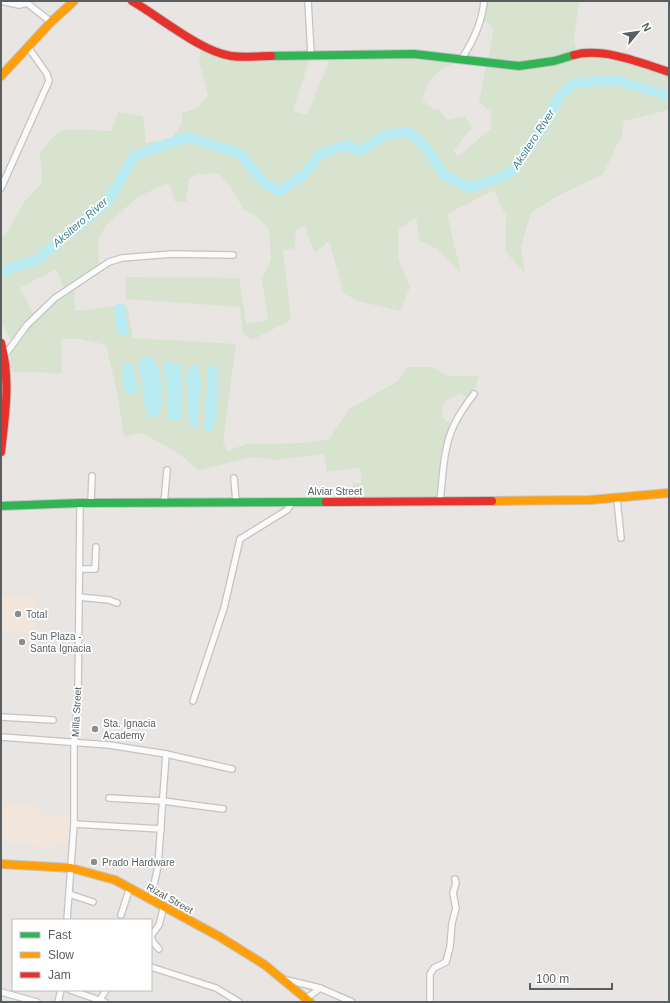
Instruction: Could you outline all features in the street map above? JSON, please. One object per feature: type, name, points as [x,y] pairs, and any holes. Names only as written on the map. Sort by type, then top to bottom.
[{"type":"main road","points":[[1,76],[51,22],[74,1]]},
{"type":"main road","points":[[132,1],[192,40],[212,50],[231,56],[414,54],[462,58],[494,64],[519,66],[554,62],[582,54],[608,55],[634,60],[669,72]]},
{"type":"main road","points":[[1,344],[5,355],[7,385],[1,452]]},
{"type":"main road","name":"Alviar Street","points":[[1,506],[80,503],[164,504],[617,498],[669,493]]},
{"type":"main road","name":"Rizal Street","points":[[1,864],[71,868],[115,880],[220,936],[265,965],[308,1001]]},
{"type":"street","points":[[1,1],[19,5],[28,2],[51,22]]},
{"type":"street","points":[[308,1],[311,54]]},
{"type":"street","points":[[462,58],[473,40],[482,18],[484,1]]},
{"type":"street","points":[[1,188],[49,81],[47,74],[28,47]]},
{"type":"street","points":[[5,355],[27,325],[55,298],[109,262],[122,258],[172,254],[233,255]]},
{"type":"street","points":[[440,501],[444,466],[451,432],[455,422],[474,394]]},
{"type":"street","points":[[164,504],[168,470]]},
{"type":"street","points":[[92,476],[92,504]]},
{"type":"street","points":[[234,478],[236,502]]},
{"type":"street","points":[[617,498],[621,538]]},
{"type":"street","points":[[193,701],[224,608],[240,539],[287,510],[293,502]]},
{"type":"street","name":"Milla Street","points":[[67,919],[74,824],[74,742],[78,699],[80,503]]},
{"type":"street","points":[[79,569],[95,569],[96,547]]},
{"type":"street","points":[[79,597],[109,600],[117,603]]},
{"type":"street","points":[[1,717],[53,720]]},
{"type":"street","points":[[1,737],[109,745],[166,754],[232,769]]},
{"type":"street","points":[[151,899],[157,876],[166,754]]},
{"type":"street","points":[[109,798],[163,801],[223,809]]},
{"type":"street","points":[[74,824],[161,829]]},
{"type":"street","points":[[430,1002],[430,974],[434,968],[446,962],[450,947],[452,923],[456,908],[453,893],[456,883],[455,879]]},
{"type":"street","points":[[121,915],[130,887]]},
{"type":"street","points":[[69,894],[93,902]]},
{"type":"street","points":[[152,935],[159,925],[164,906]]},
{"type":"street","points":[[152,939],[159,949]]},
{"type":"street","points":[[152,967],[216,988],[239,1002]]},
{"type":"street","points":[[281,978],[320,988],[352,1002]]},
{"type":"street","points":[[308,1001],[320,988]]},
{"type":"street","points":[[58,1002],[60,991]]},
{"type":"street","points":[[73,991],[102,1001],[106,991]]},
{"type":"street","points":[[1,992],[37,1002]]},
{"type":"shaded area","name":"Total","points":[[1,595],[36,596],[35,633],[1,632]]},
{"type":"shaded area","points":[[1,802],[39,807],[40,815],[70,816],[69,845],[52,844],[51,848],[1,841]]},
{"type":"green space","points":[[483,1],[579,1],[574,41],[579,57],[634,60],[669,72],[669,110],[624,121],[622,135],[603,174],[556,197],[531,213],[521,247],[525,273],[505,251],[506,216],[494,190],[447,214],[461,273],[437,249],[420,241],[416,218],[399,229],[398,258],[410,287],[400,311],[362,302],[344,294],[329,241],[315,253],[304,225],[296,230],[295,248],[283,250],[291,320],[252,340],[243,334],[240,307],[126,299],[125,277],[239,278],[246,324],[268,320],[262,280],[271,259],[269,229],[256,216],[244,210],[230,186],[218,173],[197,175],[189,178],[186,202],[175,202],[169,183],[139,196],[106,225],[98,240],[99,267],[74,284],[75,311],[127,305],[133,338],[236,344],[223,442],[227,451],[247,444],[303,443],[329,439],[349,409],[398,381],[408,367],[433,367],[447,376],[479,376],[474,394],[470,400],[461,393],[444,402],[441,417],[454,425],[440,501],[346,502],[354,483],[362,483],[360,467],[327,472],[324,454],[275,460],[252,457],[199,470],[175,451],[142,433],[124,437],[118,397],[106,345],[80,339],[61,339],[62,373],[12,372],[9,349],[21,332],[11,340],[1,321],[1,236],[5,235],[25,201],[42,183],[40,154],[56,134],[61,131],[75,129],[111,131],[118,112],[143,116],[146,143],[172,138],[182,123],[182,113],[197,108],[208,96],[199,61],[202,45],[231,56],[311,54],[293,111],[307,115],[332,54],[462,58],[436,74],[431,79],[423,101],[433,109],[438,109],[447,120],[465,116],[472,128],[453,151],[458,156],[491,129],[491,112],[479,102],[494,29],[482,18]],"holes":[[[56,269],[65,291],[35,316],[20,288]]]},
{"type":"water","points":[[117,304],[124,304],[129,336],[117,334],[114,308]]},
{"type":"water","points":[[146,356],[152,357],[159,368],[161,379],[162,400],[160,412],[159,416],[152,418],[145,410],[139,361]]},
{"type":"water","points":[[133,362],[138,393],[129,393],[124,390],[122,374],[124,365]]},
{"type":"water","points":[[171,362],[182,367],[181,419],[176,422],[168,418],[164,364]]},
{"type":"water","points":[[193,363],[198,366],[201,383],[197,429],[189,423],[186,374]]},
{"type":"water","points":[[212,365],[218,369],[218,393],[216,420],[211,432],[204,430],[208,367]]},
{"type":"waterway","name":"Aksitero River","points":[[1,272],[36,260],[107,203],[134,156],[186,137],[239,153],[265,184],[280,191],[304,175],[320,154],[346,145],[359,151],[385,135],[409,132],[427,149],[444,175],[470,188],[511,173],[543,127],[559,96],[575,83],[616,80],[669,96]]},
{"type":"traffic: fast","points":[[271,56],[414,54],[519,66],[554,61],[574,55]]},
{"type":"traffic: fast","points":[[1,506],[80,503],[326,502]]},
{"type":"traffic: slow","points":[[1,76],[51,22],[74,1]]},
{"type":"traffic: slow","points":[[492,501],[590,500],[669,493]]},
{"type":"traffic: slow","points":[[1,864],[71,868],[115,880],[220,937],[265,965],[310,1002]]},
{"type":"traffic: jam","points":[[132,1],[180,33],[206,48],[236,57],[271,56]]},
{"type":"traffic: jam","points":[[574,55],[585,53],[609,54],[669,72]]},
{"type":"traffic: jam","points":[[1,343],[6,370],[6,398],[1,452]]},
{"type":"traffic: jam","points":[[326,502],[492,501]]},
{"type":"place","name":"Total","points":[[18,614]]},
{"type":"place","name":"Sun Plaza - Santa Ignacia","points":[[22,642]]},
{"type":"place","name":"Sta. Ignacia Academy","points":[[95,729]]},
{"type":"place","name":"Prado Hardware","points":[[94,862]]}]
